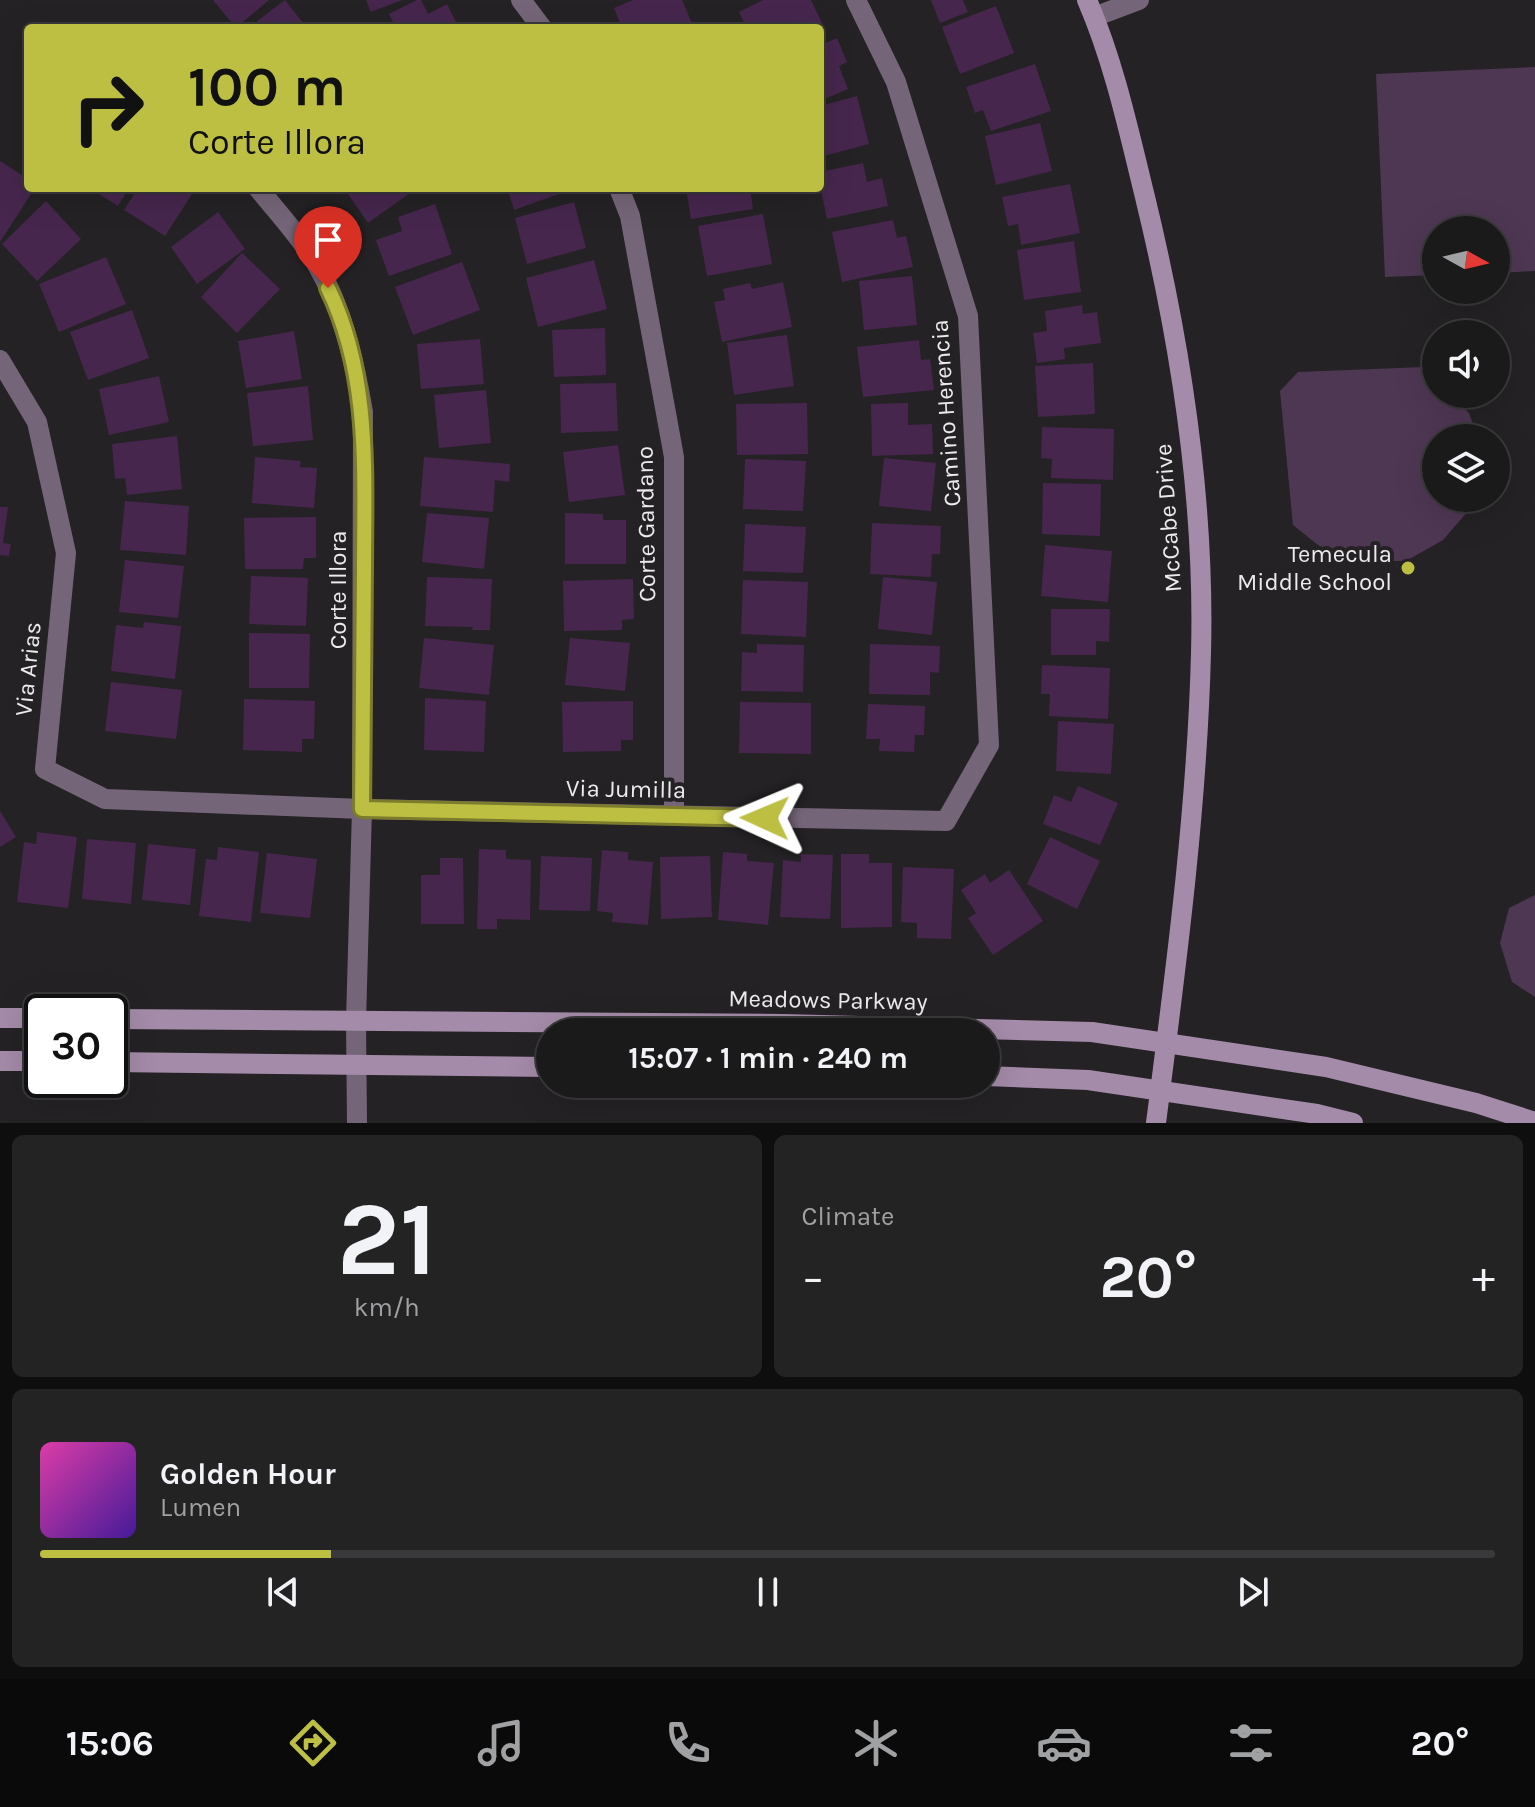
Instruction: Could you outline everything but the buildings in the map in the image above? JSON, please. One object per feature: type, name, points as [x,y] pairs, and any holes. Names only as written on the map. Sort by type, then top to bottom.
[{"type":"main road","name":"McCabe Drive","points":[[1091,8],[1135,154],[1166,283],[1188,431],[1199,545],[1201,651],[1194,771],[1156,1123]]},
{"type":"main road","points":[[0,1018],[24,1018]]},
{"type":"main road","name":"Meadows Parkway","points":[[128,1019],[783,1024],[1092,1032],[1326,1067],[1476,1103],[1535,1122]]},
{"type":"main road","points":[[0,1061],[24,1061]]},
{"type":"main road","points":[[128,1062],[536,1067]]},
{"type":"main road","points":[[1000,1077],[1088,1080],[1317,1114],[1353,1123]]},
{"type":"street","points":[[521,0],[539,24]]},
{"type":"street","name":"Camino Herencia","points":[[856,0],[896,82],[968,316],[989,745]]},
{"type":"street","points":[[1091,8],[1139,0]]},
{"type":"street","name":"Corte Illora","points":[[261,192],[315,262],[340,313],[354,361],[363,412],[357,1123]]},
{"type":"street","name":"Corte Gardano","points":[[621,192],[630,216],[674,457],[674,816]]},
{"type":"street","name":"Via Arias","points":[[0,360],[37,422],[66,553],[45,769],[105,799],[362,809]]},
{"type":"street","name":"Via Jumilla","points":[[362,809],[946,821],[989,745]]},
{"type":"shaded area","points":[[1535,67],[1535,271],[1510,272],[1510,216],[1422,216],[1422,276],[1385,277],[1376,74]]},
{"type":"shaded area","points":[[1422,367],[1422,408],[1464,408],[1469,413],[1473,424],[1422,424],[1422,512],[1467,512],[1443,540],[1406,561],[1369,561],[1333,557],[1293,525],[1280,391],[1298,372]]},
{"type":"shaded area","points":[[1535,895],[1535,997],[1512,982],[1500,943],[1509,908]]},
{"type":"place","name":"Temecula Middle School","points":[[1408,568]]},
{"type":"route","points":[[328,288],[340,313],[354,361],[363,412],[362,809],[765,818]]}]
